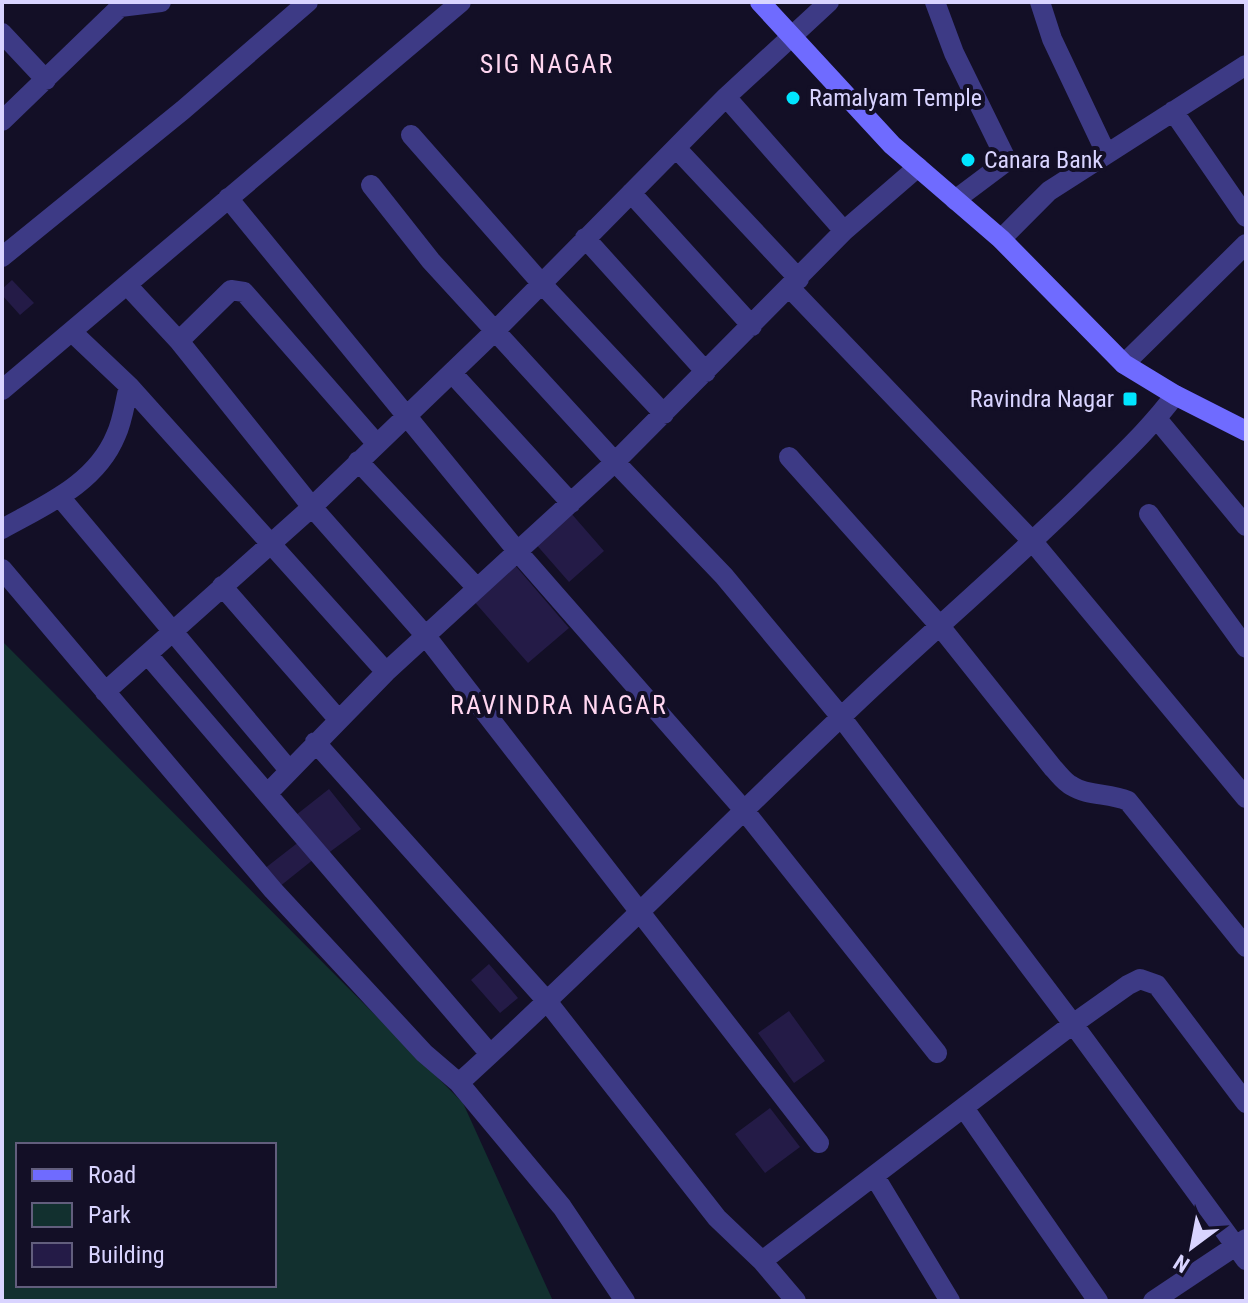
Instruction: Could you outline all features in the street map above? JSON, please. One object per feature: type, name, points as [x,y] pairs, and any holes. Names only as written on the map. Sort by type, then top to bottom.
[{"type":"street","points":[[2,121],[118,5],[161,2]]},
{"type":"street","points":[[2,257],[183,110],[308,2]]},
{"type":"street","points":[[2,390],[461,2]]},
{"type":"street","points":[[760,2],[892,145],[1001,239],[1124,364],[1175,395],[1246,431]]},
{"type":"street","points":[[105,692],[312,507],[495,331],[726,97],[829,2]]},
{"type":"street","points":[[935,2],[954,53],[1007,161],[955,200]]},
{"type":"street","points":[[1040,2],[1052,39],[1106,153]]},
{"type":"street","points":[[2,33],[46,80]]},
{"type":"street","points":[[1001,239],[1049,191],[1246,65]]},
{"type":"street","points":[[726,97],[844,231]]},
{"type":"street","points":[[1173,111],[1246,217]]},
{"type":"street","points":[[411,135],[542,284],[664,414]]},
{"type":"street","points":[[677,149],[794,284],[1033,542],[1246,798]]},
{"type":"street","points":[[268,793],[386,672],[615,462],[844,231],[918,167]]},
{"type":"street","points":[[371,185],[431,261],[724,576],[841,717],[1243,1249],[1156,1300]]},
{"type":"street","points":[[631,193],[752,326]]},
{"type":"street","points":[[228,198],[518,552],[743,809],[937,1053]]},
{"type":"street","points":[[585,238],[706,372]]},
{"type":"street","points":[[1124,364],[1246,244]]},
{"type":"street","points":[[127,285],[179,341],[312,507],[425,635],[819,1143]]},
{"type":"street","points":[[179,341],[231,290],[244,292],[376,443]]},
{"type":"street","points":[[72,332],[129,386],[386,672]]},
{"type":"street","points":[[452,373],[571,503]]},
{"type":"street","points":[[2,529],[60,497],[90,474],[116,435],[129,386]]},
{"type":"street","points":[[459,1083],[641,911],[743,809],[939,625],[1033,542],[1157,419],[1175,395]]},
{"type":"street","points":[[1157,419],[1246,526]]},
{"type":"street","points":[[789,457],[939,625],[1053,768],[1070,785],[1082,791],[1113,794],[1128,801],[1140,812],[1246,947]]},
{"type":"street","points":[[358,461],[477,588]]},
{"type":"street","points":[[60,497],[289,770]]},
{"type":"street","points":[[1149,514],[1246,648]]},
{"type":"street","points":[[2,569],[328,952],[424,1053],[459,1083],[562,1207],[625,1301]]},
{"type":"street","points":[[222,586],[338,719]]},
{"type":"street","points":[[148,655],[490,1054]]},
{"type":"street","points":[[315,742],[546,1000],[717,1218],[762,1261],[796,1301]]},
{"type":"street","points":[[762,1261],[1073,1024],[1140,979],[1157,985],[1246,1103]]},
{"type":"street","points":[[964,1108],[1098,1301]]},
{"type":"street","points":[[875,1177],[950,1301]]},
{"type":"green space","points":[[2,641],[463,1103],[553,1301],[2,1301]]},
{"type":"building","points":[[12,280],[34,303],[20,315],[2,295],[2,289]]},
{"type":"building","points":[[570,512],[604,551],[569,582],[534,542]]},
{"type":"building","points":[[514,564],[569,628],[528,663],[472,599]]},
{"type":"building","points":[[329,789],[361,829],[327,854],[296,815]]},
{"type":"building","points":[[300,841],[314,859],[279,887],[264,869]]},
{"type":"building","points":[[489,964],[518,998],[500,1013],[471,980]]},
{"type":"building","points":[[789,1011],[825,1061],[794,1083],[758,1033]]},
{"type":"building","points":[[770,1108],[800,1147],[765,1173],[735,1134]]},
{"type":"place","name":"Ramalyam Temple","points":[[793,98]]},
{"type":"place","name":"Canara Bank","points":[[968,160]]},
{"type":"place","name":"Ravindra Nagar","points":[[1130,399]]},
{"type":"district","name":"SIG NAGAR","points":[[547,64]]},
{"type":"district","name":"RAVINDRA NAGAR","points":[[559,705]]}]
